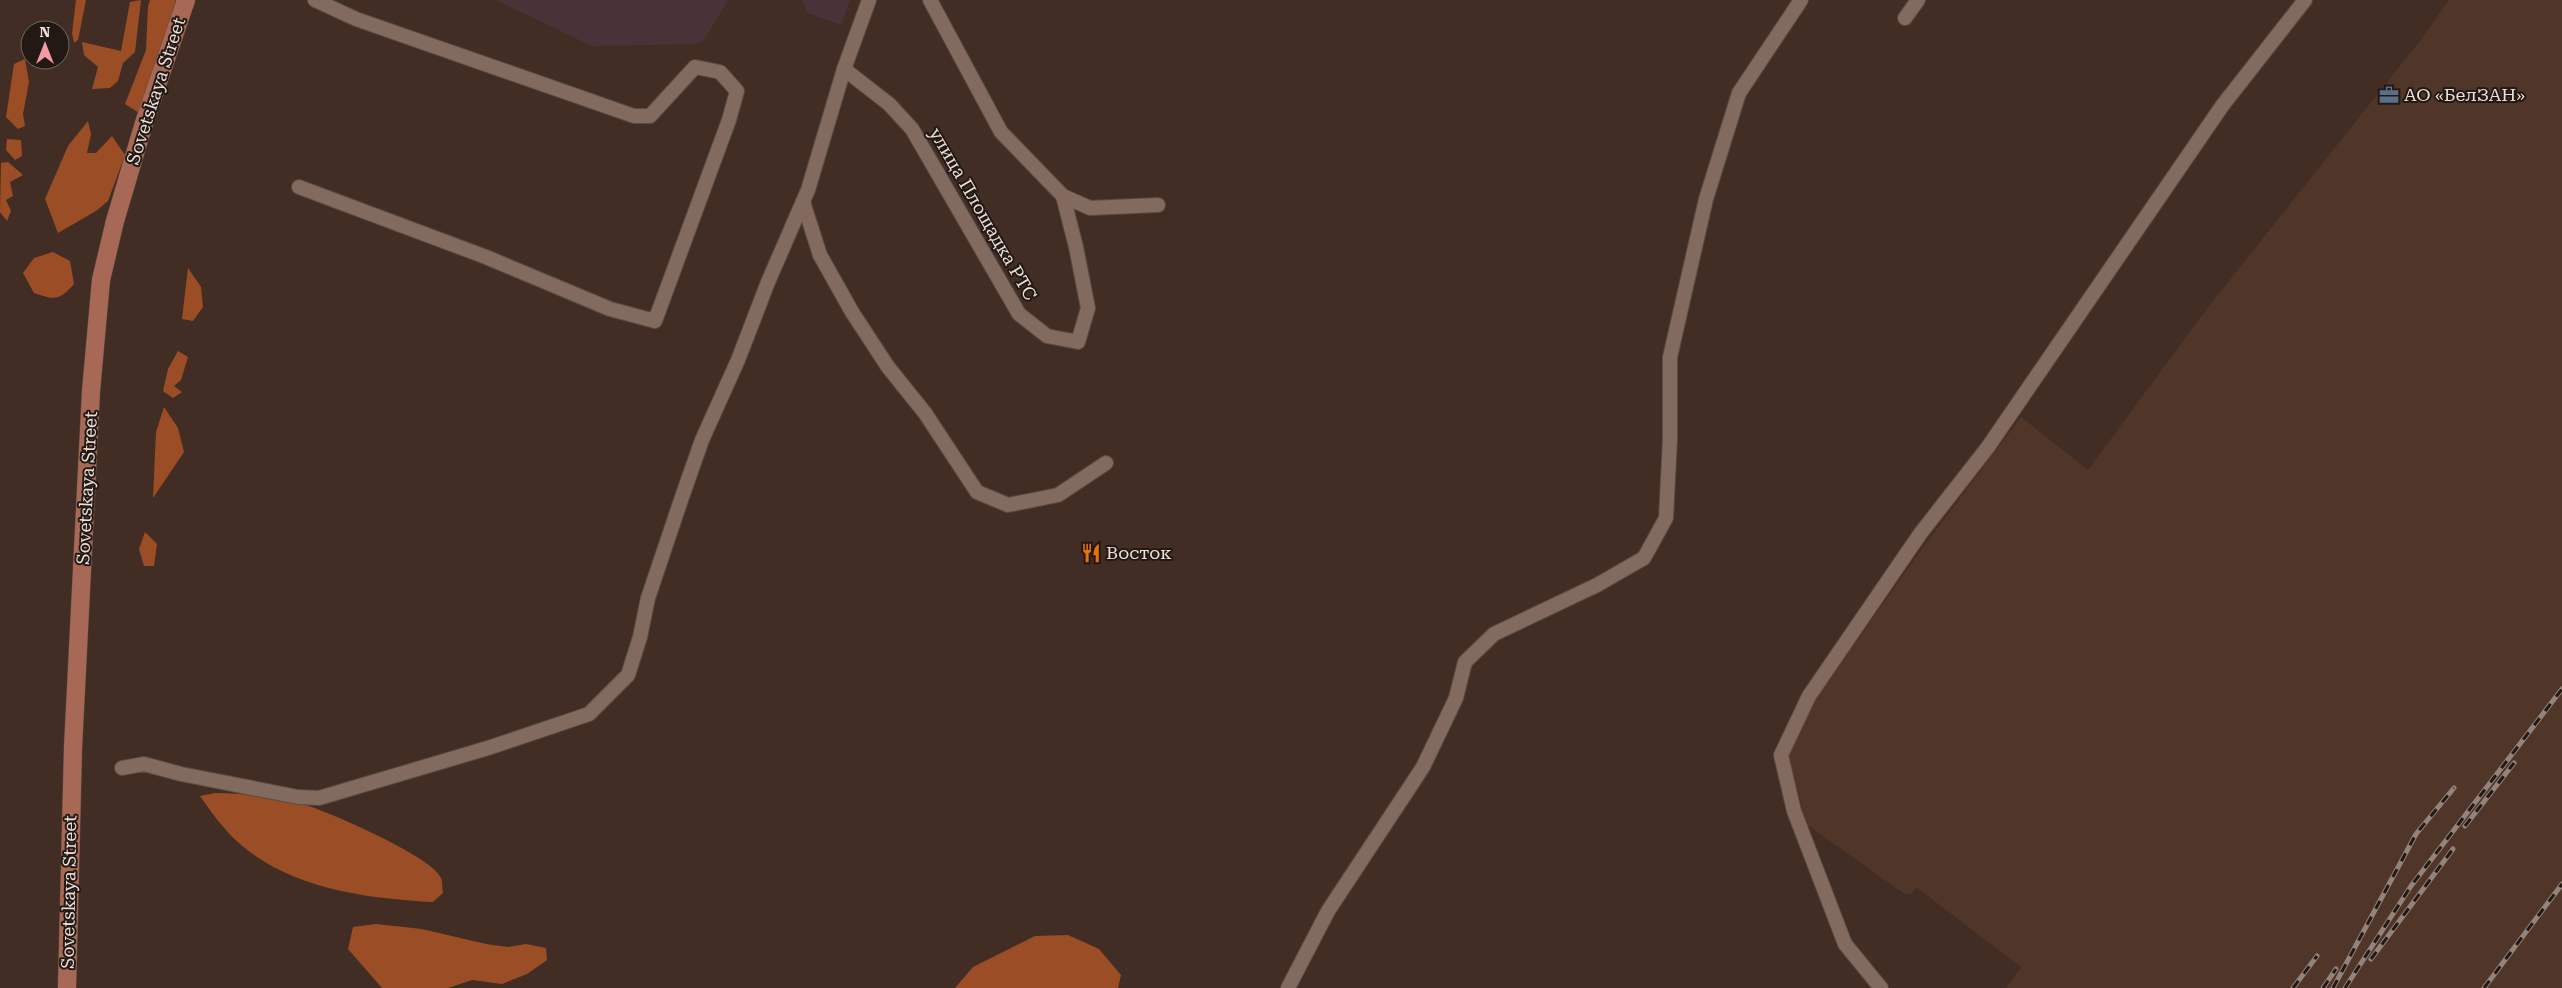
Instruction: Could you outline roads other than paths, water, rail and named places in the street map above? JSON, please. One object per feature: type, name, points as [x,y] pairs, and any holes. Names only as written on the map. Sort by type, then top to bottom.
[{"type":"main road","name":"Sovetskaya Street","points":[[66,988],[73,748],[92,391],[100,288],[115,221],[144,123],[186,0]]},
{"type":"street","points":[[299,187],[486,257],[610,309],[656,321],[729,120],[737,91],[720,72],[695,67],[650,116],[634,116],[374,26],[315,0]]},
{"type":"street","points":[[122,768],[144,764],[181,774],[298,797],[319,798],[488,748],[589,714],[628,675],[640,637],[648,598],[702,440],[738,360],[768,282],[803,202],[844,69],[870,0]]},
{"type":"street","points":[[930,0],[1001,132],[1063,196],[1090,208],[1158,205]]},
{"type":"street","points":[[1288,988],[1328,911],[1423,767],[1456,698],[1465,662],[1494,634],[1597,585],[1644,558],[1666,518],[1670,439],[1670,357],[1706,199],[1739,93],[1801,0]]},
{"type":"street","points":[[1904,18],[1918,0]]},
{"type":"street","points":[[1880,988],[1845,944],[1794,811],[1781,755],[1809,696],[1920,534],[1993,439],[2222,106],[2305,0]]},
{"type":"street","name":"улица Площадка РТС","points":[[844,69],[889,104],[912,129],[1019,314],[1047,336],[1078,342],[1088,308],[1076,247],[1063,196]]},
{"type":"street","points":[[803,202],[820,255],[852,312],[888,367],[924,414],[977,492],[1008,505],[1058,495],[1106,463]]},
{"type":"railway","points":[[2345,988],[2411,886],[2562,689]]},
{"type":"railway","points":[[2465,826],[2514,763]]},
{"type":"railway","points":[[2333,988],[2416,834],[2454,788]]},
{"type":"railway","points":[[2371,959],[2453,849]]},
{"type":"railway","points":[[2484,988],[2562,884]]},
{"type":"railway","points":[[2293,988],[2317,956]]},
{"type":"railway","points":[[2323,988],[2336,969]]},
{"type":"place","name":"АО «БелЗАН»","points":[[2389,95]]},
{"type":"place","name":"Восток","points":[[1091,553]]}]
